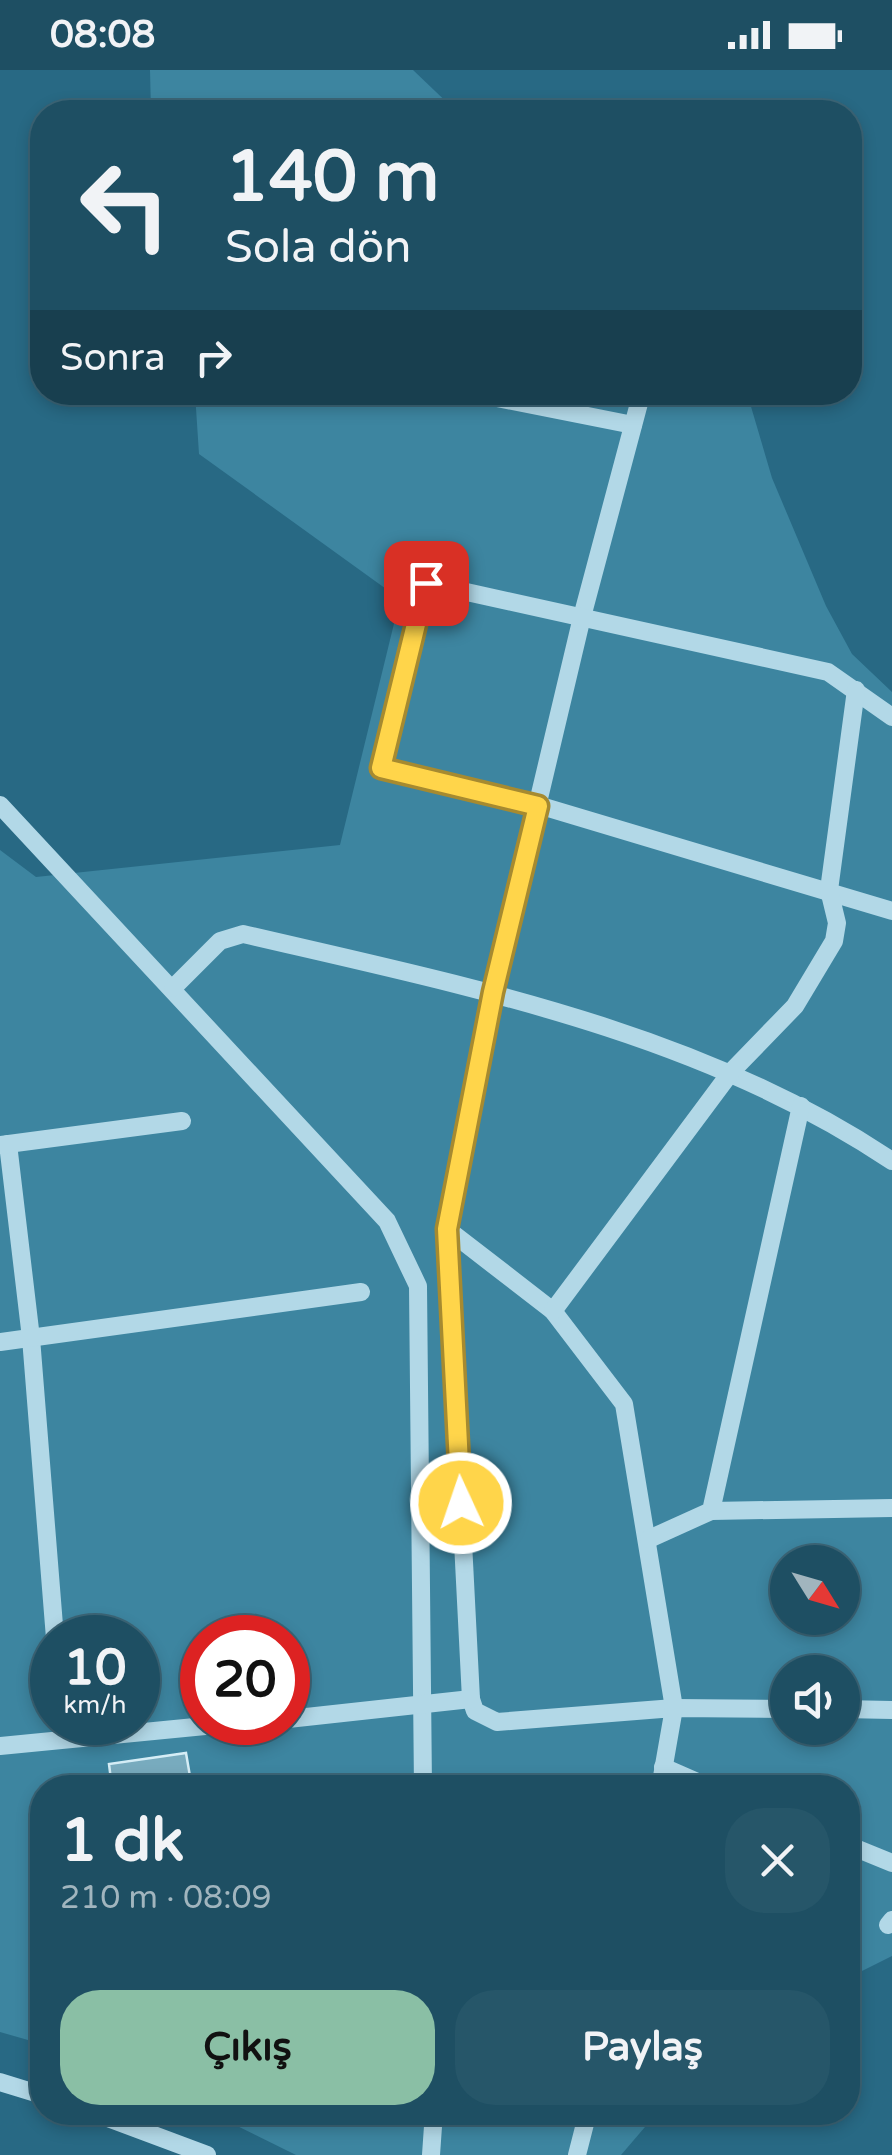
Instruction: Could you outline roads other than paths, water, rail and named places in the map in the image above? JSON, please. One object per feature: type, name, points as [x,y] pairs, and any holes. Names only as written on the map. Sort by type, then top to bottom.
[{"type":"street","points":[[532,405],[633,425]]},
{"type":"street","points":[[638,405],[582,617],[493,992],[447,1229],[471,1699],[474,1711],[497,1722],[674,1708],[770,1709]]},
{"type":"street","points":[[892,717],[828,672],[426,583],[381,768],[538,806],[829,890],[892,912]]},
{"type":"street","points":[[553,1311],[731,1072],[796,1006],[834,941],[837,923],[829,890],[856,690]]},
{"type":"street","points":[[0,805],[386,1221],[418,1286],[423,1775]]},
{"type":"street","points":[[173,988],[220,941],[243,934],[493,992],[731,1072],[801,1106],[892,1161]]},
{"type":"street","points":[[710,1511],[801,1106]]},
{"type":"street","points":[[53,1615],[31,1338],[4,1145],[182,1121]]},
{"type":"street","points":[[447,1229],[553,1311],[624,1404],[674,1708],[662,1775]]},
{"type":"street","points":[[0,1342],[361,1292]]},
{"type":"street","points":[[649,1540],[710,1511],[892,1508]]},
{"type":"street","points":[[310,1716],[471,1699]]},
{"type":"street","points":[[860,1710],[892,1710]]},
{"type":"street","points":[[0,1746],[30,1739]]},
{"type":"street","points":[[663,1768],[680,1775]]},
{"type":"street","points":[[860,1849],[892,1863]]},
{"type":"street","points":[[0,2082],[30,2092]]},
{"type":"street","points":[[127,2125],[207,2155]]},
{"type":"street","points":[[432,2155],[433,2125]]},
{"type":"street","points":[[577,2155],[585,2125]]}]
